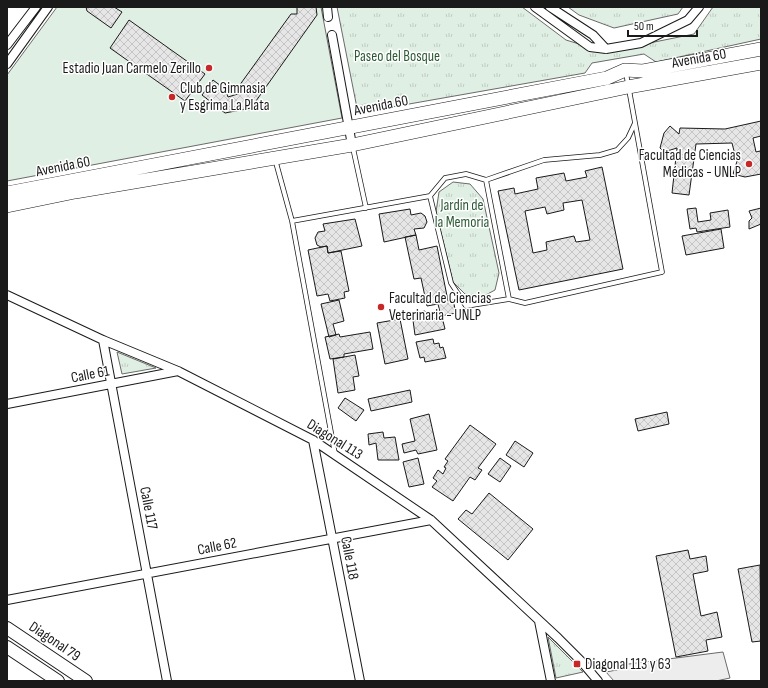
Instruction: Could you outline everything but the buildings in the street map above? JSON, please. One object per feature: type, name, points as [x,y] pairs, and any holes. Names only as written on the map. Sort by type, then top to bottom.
[{"type":"main road","name":"Avenida 60","points":[[7,192],[607,78],[625,70],[643,71],[761,49]]},
{"type":"main road","name":"Avenida 60","points":[[7,206],[76,192],[352,145],[628,87],[761,63]]},
{"type":"main road","name":"Diagonal 79","points":[[7,628],[86,681]]},
{"type":"main road","points":[[7,647],[58,681]]},
{"type":"street","points":[[7,45],[36,7]]},
{"type":"street","points":[[7,64],[48,7]]},
{"type":"street","points":[[327,7],[328,17]]},
{"type":"street","points":[[535,7],[590,46],[606,49],[641,43],[688,20],[699,7]]},
{"type":"street","points":[[550,7],[594,35],[606,49]]},
{"type":"street","points":[[332,35],[352,145]]},
{"type":"street","name":"Diagonal 113","points":[[7,295],[103,340],[178,371],[314,440],[431,520],[581,661],[595,681]]},
{"type":"street","name":"Calle 117","points":[[103,340],[148,573],[167,681]]},
{"type":"street","name":"Calle 61","points":[[7,404],[178,371]]},
{"type":"street","name":"Calle 118","points":[[314,440],[360,681]]},
{"type":"street","name":"Calle 62","points":[[7,600],[431,520]]},
{"type":"street","points":[[539,621],[551,681]]},
{"type":"lane","points":[[430,196],[452,283],[466,306],[509,299],[525,303],[662,272],[636,123],[625,70]]},
{"type":"lane","points":[[292,221],[430,196],[445,178],[466,174],[486,180],[544,160],[600,155],[617,150],[628,138],[636,123]]},
{"type":"lane","points":[[352,145],[366,208]]},
{"type":"lane","points":[[275,159],[292,221],[335,455]]},
{"type":"lane","points":[[486,180],[509,299]]},
{"type":"green space","name":"Club de Gimnasia y Esgrima La Plata","points":[[57,7],[321,7],[342,118],[7,181],[7,75]]},
{"type":"green space","name":"Paseo del Bosque","points":[[337,7],[522,7],[566,40],[605,52],[694,34],[713,7],[761,7],[761,39],[656,62],[644,54],[592,63],[585,73],[358,113]]},
{"type":"green space","points":[[568,7],[683,7],[678,14],[614,28],[579,15]]},
{"type":"green space","name":"Jardín de la Memoria","points":[[453,182],[470,184],[483,199],[499,273],[495,290],[482,297],[465,294],[453,282],[436,212],[439,192]]},
{"type":"green space","points":[[117,352],[156,368],[122,374]]},
{"type":"green space","points":[[548,637],[583,672],[556,678]]},
{"type":"shaded area","points":[[723,652],[730,678],[716,681],[614,681],[606,672],[622,669],[621,665]]},
{"type":"place","name":"Estadio Juan Carmelo Zerillo","points":[[209,68]]},
{"type":"place","name":"Club de Gimnasia y Esgrima La Plata","points":[[172,97]]},
{"type":"place","name":"Facultad de Ciencias Médicas - UNLP","points":[[749,164]]},
{"type":"place","name":"Facultad de Ciencias Veterinaria - UNLP","points":[[381,307]]},
{"type":"place","name":"Diagonal 113 y 63","points":[[577,664]]}]
